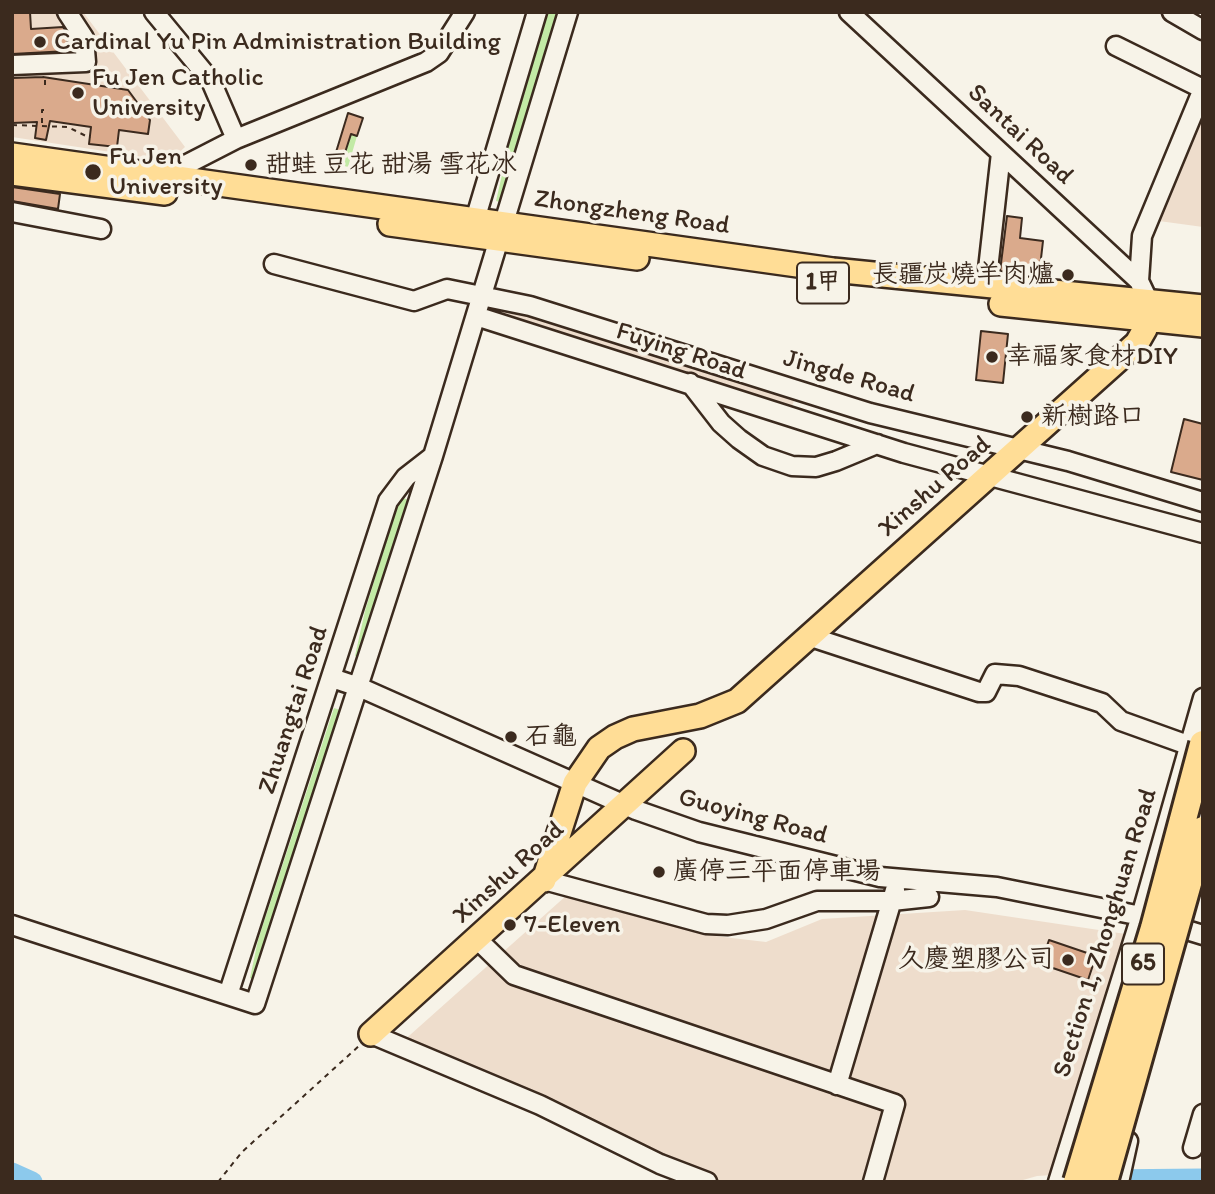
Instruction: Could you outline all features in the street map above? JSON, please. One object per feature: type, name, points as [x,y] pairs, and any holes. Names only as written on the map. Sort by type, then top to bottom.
[{"type":"highway","name":"65","points":[[1077,1182],[1154,928],[1198,747]]},
{"type":"highway","name":"65","points":[[1104,1182],[1203,830]]},
{"type":"main road","name":"Zhongzheng Road","points":[[12,155],[473,228]]},
{"type":"main road","name":"Zhongzheng Road","points":[[12,173],[833,271],[1203,307]]},
{"type":"main road","name":"Zhongzheng Road","points":[[502,231],[834,284],[1145,301],[1203,325]]},
{"type":"main road","name":"Xinshu Road","points":[[575,783],[588,761],[615,737],[634,729],[700,716],[737,701],[1137,343],[1145,301]]},
{"type":"main road","name":"Xinshu Road","points":[[368,1037],[478,940],[683,751]]},
{"type":"main road","points":[[544,880],[575,783]]},
{"type":"street","points":[[12,65],[86,62],[84,38],[67,12]]},
{"type":"street","points":[[154,12],[211,81],[236,139]]},
{"type":"street","points":[[161,177],[236,139],[426,62],[439,53],[465,12]]},
{"type":"street","points":[[473,228],[537,12]]},
{"type":"street","name":"Zhuangtai Road","points":[[433,456],[406,477],[388,501],[228,995],[256,1004],[433,456],[568,12]]},
{"type":"street","name":"Santai Road","points":[[849,12],[1029,178],[1145,301]]},
{"type":"street","points":[[1172,12],[1203,30]]},
{"type":"street","points":[[1116,46],[1203,89],[1142,236],[1145,301]]},
{"type":"street","points":[[986,287],[1002,153]]},
{"type":"street","points":[[12,212],[101,229]]},
{"type":"street","points":[[274,264],[414,301],[447,289],[482,296]]},
{"type":"street","name":"Jingde Road","points":[[482,296],[557,314],[870,412],[1021,449],[1203,502]]},
{"type":"street","name":"Fuying Road","points":[[476,316],[877,444],[1203,533]]},
{"type":"street","points":[[690,383],[721,423],[739,439],[763,456],[793,466],[826,464],[877,444]]},
{"type":"street","points":[[808,636],[979,692],[986,692],[995,674],[1019,676],[1102,703],[1121,720],[1198,747]]},
{"type":"street","name":"Guoying Road","points":[[332,678],[359,687],[624,805],[699,832],[898,880],[983,885],[1141,916],[1203,935]]},
{"type":"street","name":"Section 1, Zhonghuan Road","points":[[1058,1182],[1141,916],[1198,747],[1203,698]]},
{"type":"street","points":[[558,836],[576,850]]},
{"type":"street","points":[[1119,1182],[1203,860]]},
{"type":"street","points":[[544,880],[717,925],[757,921],[817,901],[892,901],[929,897]]},
{"type":"street","points":[[838,1085],[898,880]]},
{"type":"street","points":[[12,925],[228,995]]},
{"type":"street","points":[[478,940],[514,975],[895,1104],[873,1182]]},
{"type":"street","points":[[368,1037],[540,1105],[660,1164],[707,1182]]},
{"type":"street","points":[[1193,1150],[1203,1114]]},
{"type":"path","points":[[45,85],[45,80],[48,80]]},
{"type":"path","points":[[42,124],[42,110],[45,110]]},
{"type":"path","points":[[12,125],[68,127],[90,138]]},
{"type":"path","points":[[218,1182],[242,1152],[368,1037]]},
{"type":"shaded area","name":"Fu Jen Catholic University","points":[[12,12],[83,12],[185,147],[170,161],[12,137]]},
{"type":"shaded area","points":[[1203,107],[1203,227],[1159,221],[1171,174]]},
{"type":"shaded area","points":[[500,304],[796,396],[792,406],[498,316]]},
{"type":"shaded area","points":[[567,895],[706,935],[766,942],[822,919],[965,910],[1139,936],[1069,1174],[1037,1176],[1016,1182],[720,1182],[401,1043]]},
{"type":"green space","points":[[548,12],[557,12],[500,202],[496,201],[512,131]]},
{"type":"green space","points":[[351,134],[357,136],[348,167],[341,165]]},
{"type":"green space","points":[[400,497],[409,500],[359,657],[355,656],[365,611]]},
{"type":"green space","points":[[334,708],[343,711],[254,980],[250,978],[258,940]]},
{"type":"building","name":"Cardinal Yu Pin Administration Building","points":[[12,12],[30,12],[31,29],[63,27],[67,33],[68,51],[12,54]]},
{"type":"building","points":[[43,77],[128,90],[150,120],[148,134],[119,130],[117,147],[89,144],[91,127],[50,121],[46,140],[35,138],[37,122],[12,123],[12,78]]},
{"type":"building","points":[[348,113],[363,118],[357,136],[351,134],[341,165],[333,162]]},
{"type":"building","points":[[12,187],[60,194],[58,209],[12,201]]},
{"type":"building","points":[[1007,216],[1022,218],[1020,238],[1043,241],[1039,276],[1000,271]]},
{"type":"building","name":"幸福家食材DIY","points":[[981,331],[1008,334],[1003,383],[976,380]]},
{"type":"building","points":[[1184,419],[1203,424],[1203,480],[1171,472]]},
{"type":"building","name":"久慶塑膠公司","points":[[1049,940],[1096,956],[1088,980],[1041,964]]},
{"type":"waterway","points":[[12,1173],[32,1182]]},
{"type":"waterway","points":[[1100,1180],[1203,1179]]},
{"type":"place","name":"Cardinal Yu Pin Administration Building","points":[[40,42]]},
{"type":"place","name":"Fu Jen Catholic University","points":[[78,93]]},
{"type":"place","name":"甜蛙 豆花 甜湯 雪花冰","points":[[251,165]]},
{"type":"place","name":"Fu Jen University","points":[[93,172]]},
{"type":"place","name":"長疆炭燒羊肉爐","points":[[1068,275]]},
{"type":"place","name":"幸福家食材DIY","points":[[992,357]]},
{"type":"place","name":"新樹路口","points":[[1027,417]]},
{"type":"place","name":"石龜","points":[[511,737]]},
{"type":"place","name":"廣停三平面停車場","points":[[659,872]]},
{"type":"place","name":"7-Eleven","points":[[510,925]]},
{"type":"place","name":"久慶塑膠公司","points":[[1068,960]]}]
